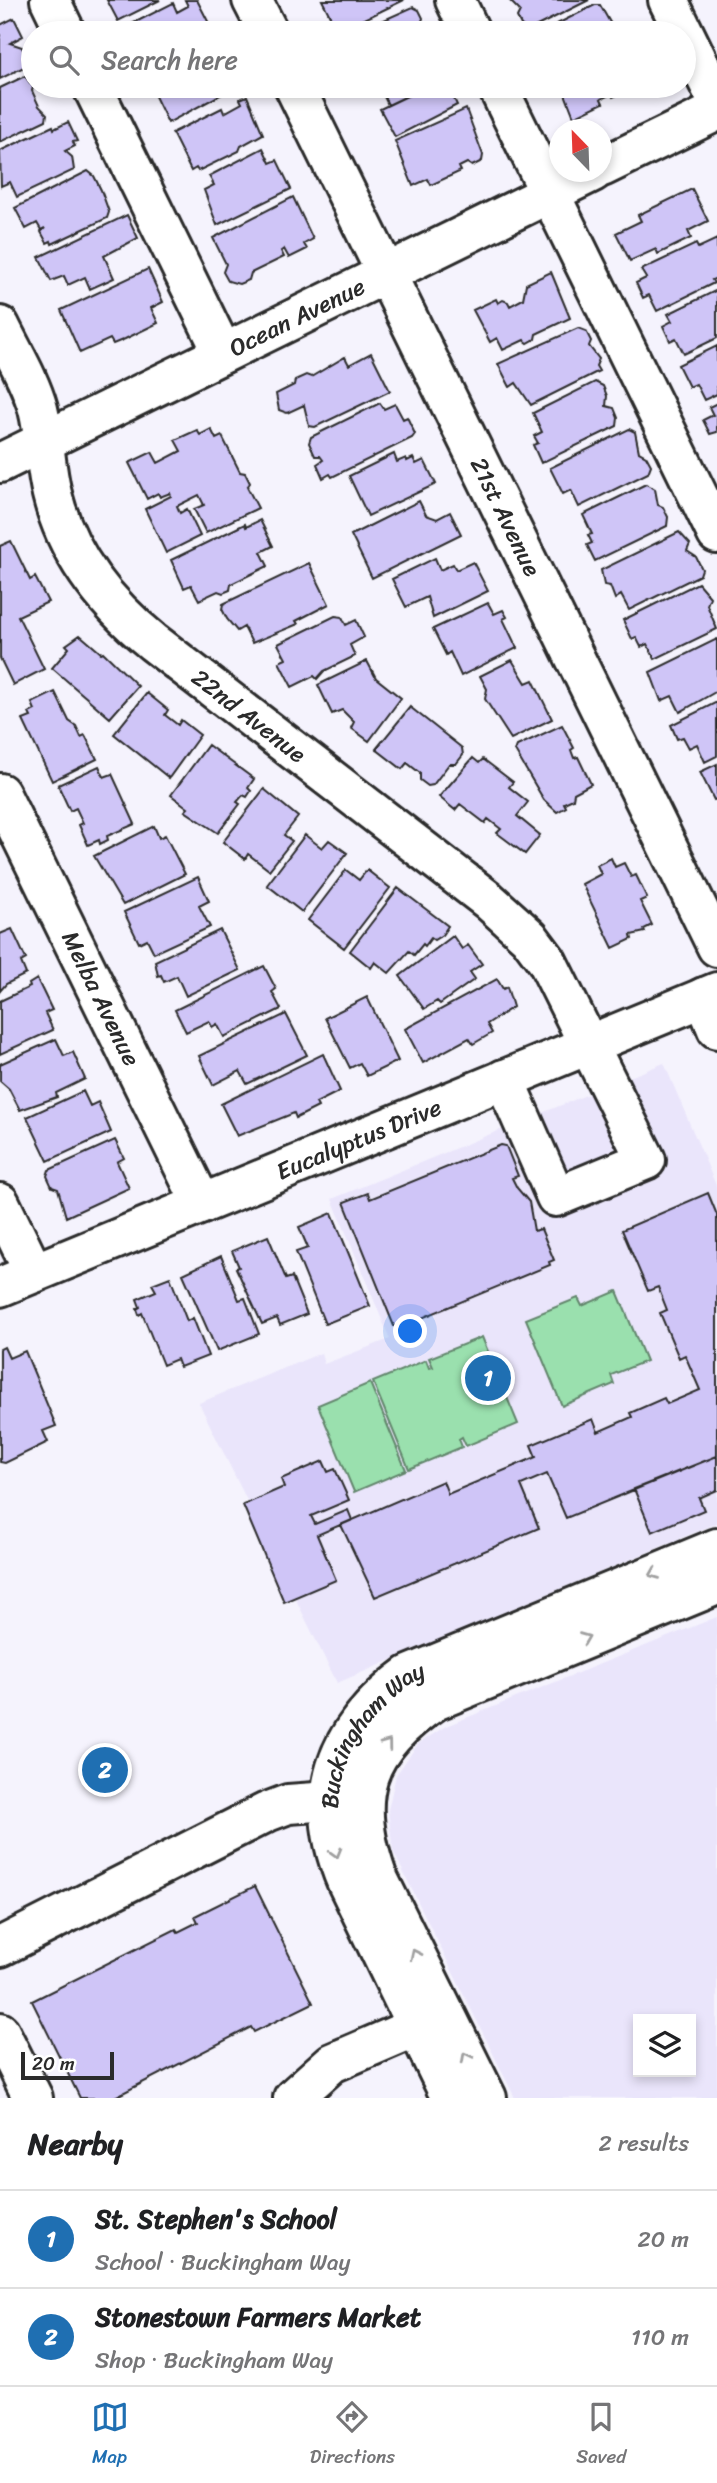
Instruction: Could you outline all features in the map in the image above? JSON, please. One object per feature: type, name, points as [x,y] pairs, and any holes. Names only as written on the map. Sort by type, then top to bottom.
[{"type":"street","points":[[50,0],[60,21]]},
{"type":"street","points":[[252,0],[263,21]]},
{"type":"street","points":[[455,0],[465,21]]},
{"type":"street","points":[[668,0],[678,21]]},
{"type":"street","points":[[696,57],[717,100]]},
{"type":"street","points":[[98,98],[223,353]]},
{"type":"street","name":"21st Avenue","points":[[300,98],[717,947]]},
{"type":"street","points":[[503,98],[717,534]]},
{"type":"street","points":[[612,162],[717,111]]},
{"type":"street","name":"Ocean Avenue","points":[[0,463],[572,182]]},
{"type":"street","name":"22nd Avenue","points":[[0,326],[31,389],[44,442],[47,471],[60,520],[83,567],[113,607],[163,650],[510,919],[547,961],[646,1160],[556,1197],[504,1079]]},
{"type":"street","name":"Melba Avenue","points":[[0,793],[202,1204]]},
{"type":"street","name":"Eucalyptus Drive","points":[[17,1280],[588,1045],[713,1006]]},
{"type":"street","points":[[0,1203],[17,1280]]},
{"type":"street","name":"Buckingham Way","points":[[451,2098],[344,1878],[334,1847],[330,1801],[332,1779],[341,1750],[361,1717],[382,1695],[409,1675],[717,1548]]},
{"type":"street","name":"Buckingham Way","points":[[487,2098],[377,1876],[364,1839],[361,1809],[374,1762],[410,1718],[435,1701],[717,1586]]},
{"type":"street","points":[[0,1947],[267,1812],[288,1804],[330,1801]]},
{"type":"street","points":[[293,2098],[332,2063],[416,2027]]},
{"type":"street","points":[[0,2032],[33,2098]]},
{"type":"shaded area","points":[[664,1063],[717,1188],[717,1523],[337,1683],[199,1403],[321,1353],[324,1364],[390,1339],[332,1199]]},
{"type":"shaded area","points":[[717,1617],[717,2098],[515,2098],[393,1851],[388,1810],[396,1775],[418,1744],[446,1726]]},
{"type":"green space","points":[[617,1291],[646,1361],[611,1375],[614,1384],[562,1406],[526,1319],[578,1298],[582,1306]]},
{"type":"green space","points":[[482,1337],[518,1424],[466,1446],[462,1437],[459,1439],[462,1447],[409,1469],[373,1382],[426,1360],[429,1368],[433,1367],[429,1358]]},
{"type":"green space","points":[[370,1383],[406,1470],[354,1492],[318,1405]]},
{"type":"building","points":[[107,0],[160,0],[118,21]]},
{"type":"building","points":[[185,0],[197,0],[208,21],[138,21],[173,3],[177,12],[188,6]]},
{"type":"building","points":[[322,0],[404,0],[361,21],[332,21]]},
{"type":"building","points":[[509,0],[589,0],[547,21],[519,21],[517,17],[520,11]]},
{"type":"building","points":[[600,5],[609,21],[563,21]]},
{"type":"building","points":[[413,7],[419,10],[423,18],[422,21],[382,21]]},
{"type":"building","points":[[14,18],[21,32],[21,37],[10,43],[21,47],[21,68],[0,79],[0,25]]},
{"type":"building","points":[[21,78],[21,98],[35,98],[47,114],[46,120],[0,142],[0,88]]},
{"type":"building","points":[[156,98],[215,98],[168,123]]},
{"type":"building","points":[[248,98],[263,134],[241,146],[239,151],[198,171],[196,168],[191,171],[172,133],[222,108],[224,113],[242,103],[240,99]]},
{"type":"building","points":[[385,98],[403,98],[388,105]]},
{"type":"building","points":[[403,98],[454,98],[457,105],[395,137],[380,109]]},
{"type":"building","points":[[567,98],[603,98],[603,103],[574,117]]},
{"type":"building","points":[[466,109],[483,155],[482,161],[472,166],[467,163],[459,167],[461,171],[431,185],[428,179],[413,186],[395,141]]},
{"type":"building","points":[[68,122],[77,141],[73,142],[75,146],[65,151],[72,157],[74,170],[17,197],[10,182],[1,186],[0,151],[53,126],[54,129]]},
{"type":"building","points":[[263,148],[270,163],[277,160],[291,189],[217,225],[204,190],[214,185],[209,176]]},
{"type":"building","points":[[88,171],[94,176],[101,190],[109,212],[107,218],[52,244],[51,241],[47,243],[41,232],[45,228],[41,230],[37,223],[26,229],[15,208]]},
{"type":"building","points":[[692,189],[708,221],[688,231],[691,238],[658,254],[656,249],[630,261],[616,233],[641,221],[638,215]]},
{"type":"building","points":[[293,197],[313,239],[304,244],[307,249],[289,258],[284,249],[281,251],[284,257],[251,273],[249,280],[239,284],[228,281],[223,272],[226,264],[213,238]]},
{"type":"building","points":[[127,215],[138,238],[104,256],[114,278],[90,289],[85,277],[68,285],[64,276],[51,281],[39,257]]},
{"type":"building","points":[[717,239],[717,278],[712,280],[714,283],[657,311],[649,295],[643,298],[636,283],[646,278],[641,270],[696,244],[698,248]]},
{"type":"building","points":[[148,269],[163,302],[151,308],[158,323],[113,344],[110,339],[80,353],[61,310]]},
{"type":"building","points":[[551,272],[570,318],[536,334],[535,339],[528,343],[524,340],[503,350],[497,338],[490,342],[473,310],[496,299],[498,303],[503,300],[508,302],[510,306],[523,299],[526,284]]},
{"type":"building","points":[[717,290],[717,338],[684,354],[676,338],[670,341],[663,326],[672,321],[668,314]]},
{"type":"building","points":[[578,328],[586,331],[591,341],[589,346],[599,359],[596,366],[599,371],[531,405],[516,383],[510,387],[498,364]]},
{"type":"building","points":[[717,346],[717,394],[704,400],[696,384],[689,387],[678,365]]},
{"type":"building","points":[[371,353],[390,391],[315,427],[309,426],[304,405],[287,413],[279,410],[276,394],[294,385],[295,380],[306,375],[311,377],[345,357],[349,365]]},
{"type":"building","points":[[595,382],[603,386],[607,396],[606,406],[614,408],[618,418],[617,426],[541,463],[533,445],[538,443],[534,436],[542,432],[533,413]]},
{"type":"building","points":[[380,403],[384,409],[395,404],[403,419],[407,417],[415,434],[412,438],[332,477],[330,474],[323,478],[317,464],[323,460],[320,456],[315,456],[309,443],[311,437]]},
{"type":"building","points":[[717,403],[717,432],[710,434],[703,420],[713,415],[709,407]]},
{"type":"building","points":[[211,429],[216,439],[222,436],[240,472],[245,473],[250,483],[247,487],[258,508],[206,533],[194,509],[204,505],[199,495],[177,506],[180,513],[187,509],[200,536],[166,553],[145,509],[171,496],[170,493],[160,497],[158,493],[147,499],[129,463],[152,452],[158,463],[181,451],[175,440],[197,430],[200,435]]},
{"type":"building","points":[[629,429],[635,432],[639,452],[646,456],[651,465],[648,473],[579,507],[571,490],[563,494],[550,468]]},
{"type":"building","points":[[394,454],[397,462],[413,458],[416,464],[424,460],[436,484],[368,516],[349,476]]},
{"type":"building","points":[[646,484],[655,489],[658,505],[663,507],[668,517],[667,526],[595,561],[587,545],[592,543],[588,535],[592,534],[583,515]]},
{"type":"building","points":[[419,501],[426,515],[437,519],[450,512],[461,534],[372,578],[351,535]]},
{"type":"building","points":[[260,520],[273,546],[261,552],[268,566],[231,584],[230,590],[223,593],[218,591],[199,600],[191,585],[184,588],[171,560],[245,524],[246,527]]},
{"type":"building","points":[[679,532],[690,544],[687,551],[696,557],[702,569],[700,575],[629,610],[621,595],[615,599],[610,586],[604,585],[601,570]]},
{"type":"building","points":[[11,541],[30,580],[35,577],[48,602],[18,616],[44,669],[13,685],[0,658],[0,546]]},
{"type":"building","points":[[435,558],[440,570],[453,564],[456,570],[473,562],[488,591],[433,618],[427,597],[406,607],[392,579]]},
{"type":"building","points":[[309,563],[329,604],[296,621],[298,624],[252,643],[244,627],[237,631],[227,619],[222,609],[223,604]]},
{"type":"building","points":[[698,583],[710,597],[707,605],[717,629],[655,659],[647,644],[641,647],[636,637],[632,639],[623,620]]},
{"type":"building","points":[[488,603],[494,614],[503,610],[507,617],[503,619],[517,648],[461,676],[450,652],[446,655],[433,629]]},
{"type":"building","points":[[335,616],[342,617],[346,625],[356,620],[364,637],[350,645],[355,656],[324,671],[317,679],[314,676],[292,687],[279,662],[286,659],[278,644]]},
{"type":"building","points":[[80,635],[103,652],[138,686],[110,718],[52,668],[69,648],[66,645]]},
{"type":"building","points":[[717,639],[717,691],[680,712],[672,696],[661,701],[650,672]]},
{"type":"building","points":[[512,660],[526,683],[533,680],[552,719],[511,739],[485,699],[487,689],[480,676]]},
{"type":"building","points":[[367,661],[376,678],[401,698],[369,741],[351,728],[354,722],[342,710],[332,714],[318,685]]},
{"type":"building","points":[[55,692],[69,721],[76,726],[81,737],[85,735],[97,759],[52,781],[23,720],[31,717],[29,713],[35,710],[32,703]]},
{"type":"building","points":[[147,693],[168,710],[165,715],[178,725],[181,720],[200,735],[169,778],[114,734]]},
{"type":"building","points":[[717,702],[717,756],[705,762],[697,744],[689,748],[683,737],[677,739],[671,725]]},
{"type":"building","points":[[410,707],[462,748],[463,755],[456,764],[449,764],[433,785],[428,786],[420,780],[420,773],[407,763],[402,769],[376,749]]},
{"type":"building","points":[[562,725],[574,748],[571,750],[574,758],[578,757],[591,784],[574,793],[573,799],[564,803],[566,807],[557,812],[544,800],[515,751],[517,746]]},
{"type":"building","points":[[208,745],[254,779],[248,788],[251,791],[247,797],[243,795],[237,802],[240,804],[218,833],[185,811],[188,808],[171,795]]},
{"type":"building","points":[[473,758],[479,763],[483,759],[513,782],[509,787],[528,802],[517,816],[540,835],[525,854],[497,833],[501,829],[488,819],[485,823],[460,804],[455,810],[439,797]]},
{"type":"building","points":[[717,764],[717,799],[714,800],[700,772]]},
{"type":"building","points":[[99,766],[104,777],[112,774],[135,824],[107,836],[108,840],[100,844],[99,840],[88,845],[79,825],[83,823],[76,808],[70,811],[58,785]]},
{"type":"building","points":[[264,789],[298,817],[284,835],[292,841],[269,870],[248,854],[245,859],[223,842]]},
{"type":"building","points":[[154,826],[159,838],[165,835],[185,874],[123,905],[94,856]]},
{"type":"building","points":[[305,835],[322,848],[329,840],[347,853],[302,912],[267,885]]},
{"type":"building","points":[[611,858],[615,867],[624,863],[631,877],[636,875],[647,898],[640,901],[652,925],[644,929],[645,932],[631,935],[632,939],[613,948],[582,884],[601,874],[597,865]]},
{"type":"building","points":[[346,870],[359,880],[367,870],[390,888],[344,948],[308,920]]},
{"type":"building","points":[[198,877],[209,901],[199,906],[210,927],[154,953],[147,939],[139,943],[124,912]]},
{"type":"building","points":[[398,888],[448,926],[442,935],[434,940],[431,938],[414,955],[409,951],[389,973],[375,962],[371,968],[350,951]]},
{"type":"building","points":[[12,929],[26,959],[21,962],[26,974],[6,984],[0,991],[0,934]]},
{"type":"building","points":[[220,930],[240,970],[186,996],[177,976],[164,982],[161,975],[158,976],[155,961]]},
{"type":"building","points":[[453,936],[462,949],[468,945],[482,964],[470,972],[475,979],[440,1004],[437,1001],[424,1009],[400,976]]},
{"type":"building","points":[[264,966],[276,989],[272,992],[281,1009],[224,1037],[217,1024],[212,1027],[209,1021],[186,1032],[175,1010]]},
{"type":"building","points":[[37,979],[52,1010],[45,1013],[53,1030],[0,1054],[0,1001],[30,987],[29,984]]},
{"type":"building","points":[[497,979],[503,989],[507,987],[513,1007],[487,1024],[492,1033],[473,1044],[469,1038],[423,1063],[405,1029]]},
{"type":"building","points":[[367,997],[398,1061],[367,1076],[360,1063],[350,1068],[325,1018]]},
{"type":"building","points":[[286,1014],[307,1055],[247,1084],[240,1071],[213,1085],[199,1056]]},
{"type":"building","points":[[56,1039],[64,1056],[73,1052],[85,1079],[56,1093],[57,1097],[20,1110],[9,1089],[0,1081],[0,1064]]},
{"type":"building","points":[[323,1054],[340,1091],[316,1103],[318,1107],[296,1118],[294,1113],[237,1136],[221,1104]]},
{"type":"building","points":[[83,1091],[90,1106],[98,1102],[111,1132],[48,1161],[27,1117]]},
{"type":"building","points":[[115,1140],[124,1158],[117,1162],[129,1188],[66,1217],[58,1189],[52,1187],[47,1176],[49,1170]]},
{"type":"building","points":[[501,1145],[506,1146],[518,1176],[512,1178],[529,1202],[534,1231],[541,1229],[554,1260],[549,1262],[550,1265],[400,1327],[394,1326],[344,1202],[368,1193],[370,1199]]},
{"type":"building","points":[[708,1193],[717,1215],[717,1456],[566,1518],[547,1474],[521,1485],[539,1528],[375,1597],[341,1525],[443,1481],[448,1494],[536,1457],[531,1445],[593,1419],[598,1432],[632,1417],[630,1413],[664,1398],[667,1404],[700,1390],[685,1355],[679,1358],[660,1313],[667,1310],[658,1287],[648,1291],[622,1230]]},
{"type":"building","points":[[332,1213],[370,1306],[325,1324],[296,1252],[308,1248],[299,1227]]},
{"type":"building","points":[[268,1236],[286,1279],[292,1277],[307,1314],[280,1325],[277,1318],[262,1324],[236,1268],[239,1267],[232,1251]]},
{"type":"building","points":[[221,1256],[239,1300],[245,1298],[259,1334],[217,1351],[183,1274]]},
{"type":"building","points":[[170,1277],[187,1321],[193,1318],[208,1356],[180,1367],[177,1359],[163,1365],[142,1313],[139,1315],[137,1309],[140,1307],[137,1299],[156,1291],[152,1284]]},
{"type":"building","points":[[4,1347],[9,1358],[25,1351],[56,1426],[43,1431],[48,1442],[5,1463],[0,1462],[0,1349]]},
{"type":"building","points":[[717,1456],[717,1490],[699,1498],[704,1510],[652,1532],[634,1489]]},
{"type":"building","points":[[323,1461],[328,1472],[335,1469],[349,1500],[311,1516],[315,1524],[348,1510],[352,1520],[317,1535],[336,1580],[284,1602],[243,1505],[284,1487],[281,1479]]},
{"type":"building","points":[[255,1886],[313,2003],[254,2032],[251,2027],[113,2098],[80,2098],[32,2001],[176,1929],[178,1932],[198,1922],[195,1916]]},
{"type":"place","name":"St. Stephen's School","points":[[488,1378]]},
{"type":"place","name":"Stonestown Farmers Market","points":[[105,1770]]}]
